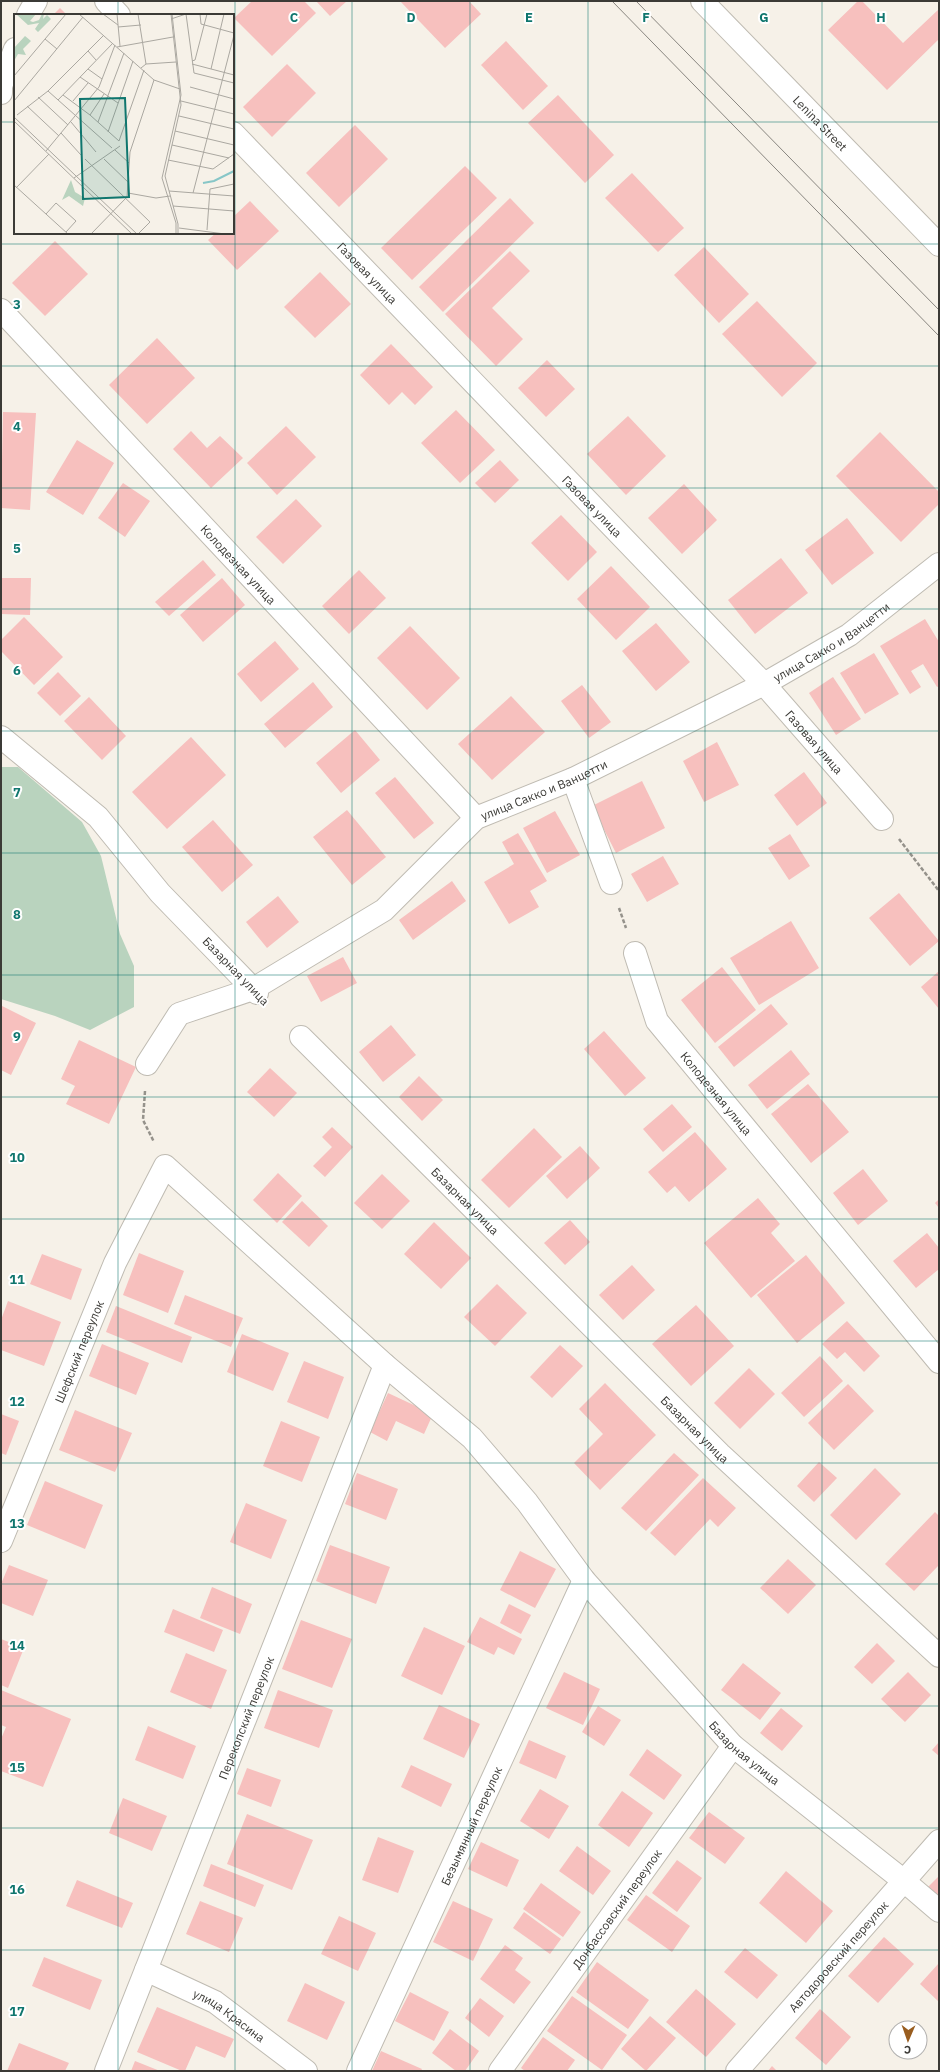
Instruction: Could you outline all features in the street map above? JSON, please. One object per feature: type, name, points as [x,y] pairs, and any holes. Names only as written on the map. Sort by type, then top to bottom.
[{"type":"street","points":[[29,14],[36,1]]},
{"type":"street","points":[[106,1],[118,14]]},
{"type":"street","name":"Lenina Street","points":[[702,1],[939,245]]},
{"type":"street","points":[[1,93],[1,86],[14,52]]},
{"type":"street","name":"Газовая улица","points":[[234,134],[764,684],[882,819]]},
{"type":"street","name":"Колодезная улица","points":[[1,310],[476,818]]},
{"type":"street","name":"улица Сакко и Ванцетти","points":[[147,1064],[179,1014],[255,991],[384,910],[476,818],[573,779],[764,684],[849,635],[939,564]]},
{"type":"street","name":"Базарная улица","points":[[1,737],[98,817],[160,893],[255,991]]},
{"type":"street","points":[[573,779],[611,883]]},
{"type":"street","name":"Колодезная улица","points":[[634,953],[658,1021],[939,1362]]},
{"type":"street","name":"Базарная улица","points":[[301,1037],[720,1454],[939,1656]]},
{"type":"street","name":"Базарная улица","points":[[165,1166],[385,1365],[472,1438],[527,1502],[584,1580],[733,1746],[904,1881],[939,1911]]},
{"type":"street","name":"Шефский переулок","points":[[1,1541],[115,1263],[165,1166]]},
{"type":"street","name":"Перекопский переулок","points":[[106,2071],[385,1365]]},
{"type":"street","name":"Безымянный переулок","points":[[358,2071],[584,1580]]},
{"type":"street","name":"Донбассовский переулок","points":[[500,2071],[733,1746]]},
{"type":"street","name":"Автодоровский переулок","points":[[737,2071],[939,1841]]},
{"type":"street","name":"улица Красина","points":[[146,1970],[215,2002],[306,2071]]},
{"type":"path","points":[[882,819],[939,891]]},
{"type":"path","points":[[611,883],[634,953]]},
{"type":"path","points":[[147,1064],[143,1120],[165,1166]]},
{"type":"green space","points":[[1,767],[18,767],[82,822],[101,856],[120,934],[134,966],[134,1007],[90,1030],[55,1016],[1,999]]},
{"type":"building","points":[[252,1],[304,1],[316,13],[272,56],[234,18]]},
{"type":"building","points":[[316,1],[347,1],[330,16]]},
{"type":"building","points":[[400,1],[469,1],[481,14],[445,48]]},
{"type":"building","points":[[858,1],[862,1],[903,43],[939,9],[939,39],[887,90],[828,30]]},
{"type":"building","points":[[60,8],[66,14],[54,14]]},
{"type":"building","points":[[506,41],[548,86],[523,110],[481,65]]},
{"type":"building","points":[[287,64],[316,93],[272,137],[243,107]]},
{"type":"building","points":[[558,95],[614,155],[585,183],[528,123]]},
{"type":"building","points":[[355,125],[388,159],[339,207],[306,173]]},
{"type":"building","points":[[465,166],[497,198],[412,280],[381,248]]},
{"type":"building","points":[[632,173],[684,228],[658,252],[605,198]]},
{"type":"building","points":[[510,198],[534,223],[443,312],[419,287]]},
{"type":"building","points":[[250,201],[279,231],[237,270],[208,240],[215,234],[234,234],[234,216]]},
{"type":"building","points":[[55,241],[88,274],[45,316],[12,283]]},
{"type":"building","points":[[704,247],[749,294],[719,323],[674,275]]},
{"type":"building","points":[[510,251],[530,271],[492,308],[523,339],[496,366],[445,314]]},
{"type":"building","points":[[320,272],[351,304],[315,338],[284,307]]},
{"type":"building","points":[[757,301],[817,363],[782,397],[722,334]]},
{"type":"building","points":[[157,338],[195,378],[147,424],[109,385]]},
{"type":"building","points":[[391,344],[433,387],[415,405],[402,392],[389,405],[360,375]]},
{"type":"building","points":[[547,360],[575,389],[546,417],[518,388]]},
{"type":"building","points":[[456,410],[495,450],[460,483],[421,443]]},
{"type":"building","points":[[3,412],[36,413],[30,510],[1,508]]},
{"type":"building","points":[[628,416],[666,456],[626,495],[587,454]]},
{"type":"building","points":[[286,426],[316,457],[277,495],[247,463]]},
{"type":"building","points":[[191,431],[207,448],[220,436],[243,458],[211,488],[173,449]]},
{"type":"building","points":[[880,432],[939,492],[939,504],[901,542],[836,476]]},
{"type":"building","points":[[77,440],[114,463],[83,515],[46,492]]},
{"type":"building","points":[[500,460],[519,480],[495,503],[475,483]]},
{"type":"building","points":[[123,483],[150,501],[125,537],[98,518]]},
{"type":"building","points":[[684,484],[717,520],[682,554],[648,518]]},
{"type":"building","points":[[296,499],[322,526],[283,564],[256,537]]},
{"type":"building","points":[[561,515],[597,552],[568,581],[531,543]]},
{"type":"building","points":[[847,518],[874,553],[832,585],[805,550]]},
{"type":"building","points":[[781,558],[808,593],[755,634],[728,600]]},
{"type":"building","points":[[203,560],[216,575],[169,616],[155,602]]},
{"type":"building","points":[[611,566],[650,607],[616,640],[577,599]]},
{"type":"building","points":[[359,570],[386,598],[349,634],[322,606]]},
{"type":"building","points":[[1,578],[31,578],[30,615],[1,614]]},
{"type":"building","points":[[222,578],[245,605],[203,642],[180,615]]},
{"type":"building","points":[[24,617],[63,657],[34,685],[1,651],[1,640]]},
{"type":"building","points":[[925,619],[939,642],[939,686],[937,687],[923,664],[911,671],[921,687],[910,694],[880,646]]},
{"type":"building","points":[[656,623],[690,662],[656,691],[622,651]]},
{"type":"building","points":[[410,626],[460,678],[427,710],[377,658]]},
{"type":"building","points":[[275,641],[299,669],[261,702],[237,674]]},
{"type":"building","points":[[874,653],[899,694],[865,714],[840,673]]},
{"type":"building","points":[[58,672],[81,696],[60,716],[37,693]]},
{"type":"building","points":[[833,677],[861,719],[836,735],[809,693]]},
{"type":"building","points":[[313,682],[333,707],[285,748],[264,724]]},
{"type":"building","points":[[582,685],[611,722],[589,738],[561,701]]},
{"type":"building","points":[[511,696],[545,732],[492,780],[458,744]]},
{"type":"building","points":[[89,697],[126,736],[102,760],[64,721]]},
{"type":"building","points":[[355,730],[380,760],[341,793],[316,763]]},
{"type":"building","points":[[191,737],[226,775],[167,829],[132,792]]},
{"type":"building","points":[[717,742],[739,785],[704,802],[683,761]]},
{"type":"building","points":[[804,772],[827,803],[797,826],[774,795]]},
{"type":"building","points":[[395,777],[434,823],[414,839],[375,793]]},
{"type":"building","points":[[642,781],[665,828],[616,853],[592,806]]},
{"type":"building","points":[[347,810],[386,857],[352,885],[313,837]]},
{"type":"building","points":[[555,811],[580,855],[547,873],[523,828]]},
{"type":"building","points":[[213,820],[253,865],[222,892],[182,847]]},
{"type":"building","points":[[518,833],[547,881],[530,891],[539,907],[509,924],[484,882],[514,864],[502,842]]},
{"type":"building","points":[[790,834],[810,866],[789,880],[768,848]]},
{"type":"building","points":[[663,856],[679,884],[647,902],[631,874]]},
{"type":"building","points":[[452,881],[466,901],[413,940],[399,920]]},
{"type":"building","points":[[899,893],[939,941],[910,966],[869,918]]},
{"type":"building","points":[[278,896],[299,922],[267,948],[246,922]]},
{"type":"building","points":[[791,921],[819,968],[759,1005],[730,958]]},
{"type":"building","points":[[343,957],[357,983],[321,1002],[307,976]]},
{"type":"building","points":[[722,967],[756,1010],[715,1043],[681,1000]]},
{"type":"building","points":[[939,971],[939,1009],[921,987]]},
{"type":"building","points":[[771,1004],[788,1024],[734,1067],[718,1047]]},
{"type":"building","points":[[2,1006],[36,1023],[11,1075],[1,1070]]},
{"type":"building","points":[[391,1025],[416,1055],[383,1082],[359,1052]]},
{"type":"building","points":[[604,1031],[646,1078],[625,1096],[584,1049]]},
{"type":"building","points":[[79,1040],[136,1067],[109,1124],[66,1104],[75,1086],[61,1079]]},
{"type":"building","points":[[791,1050],[810,1074],[767,1109],[748,1085]]},
{"type":"building","points":[[270,1068],[297,1093],[274,1117],[247,1092]]},
{"type":"building","points":[[419,1076],[443,1100],[422,1121],[399,1097]]},
{"type":"building","points":[[808,1084],[849,1132],[811,1163],[771,1114]]},
{"type":"building","points":[[672,1104],[692,1127],[663,1152],[643,1129]]},
{"type":"building","points":[[332,1127],[353,1147],[325,1177],[313,1166],[332,1147],[322,1137]]},
{"type":"building","points":[[534,1128],[562,1157],[509,1208],[481,1180]]},
{"type":"building","points":[[695,1132],[727,1169],[689,1202],[675,1186],[667,1193],[648,1172]]},
{"type":"building","points":[[580,1146],[600,1168],[567,1199],[546,1176]]},
{"type":"building","points":[[863,1169],[888,1201],[858,1225],[833,1193]]},
{"type":"building","points":[[278,1173],[302,1196],[277,1223],[253,1200]]},
{"type":"building","points":[[382,1174],[410,1201],[382,1229],[354,1203]]},
{"type":"building","points":[[758,1198],[780,1224],[771,1233],[795,1261],[751,1298],[704,1243]]},
{"type":"building","points":[[939,1199],[939,1208],[935,1203]]},
{"type":"building","points":[[302,1201],[328,1226],[309,1247],[282,1222]]},
{"type":"building","points":[[570,1220],[590,1242],[565,1265],[544,1243]]},
{"type":"building","points":[[434,1222],[471,1258],[441,1289],[404,1254]]},
{"type":"building","points":[[927,1233],[939,1248],[939,1269],[916,1288],[893,1261]]},
{"type":"building","points":[[139,1253],[184,1271],[168,1313],[123,1295]]},
{"type":"building","points":[[42,1254],[82,1269],[71,1300],[30,1284]]},
{"type":"building","points":[[806,1255],[845,1303],[797,1343],[757,1295]]},
{"type":"building","points":[[632,1265],[655,1290],[623,1320],[599,1295]]},
{"type":"building","points":[[497,1284],[527,1313],[495,1346],[464,1317]]},
{"type":"building","points":[[185,1295],[243,1318],[231,1347],[174,1324]]},
{"type":"building","points":[[8,1301],[61,1322],[44,1366],[1,1350],[1,1320]]},
{"type":"building","points":[[696,1305],[734,1346],[691,1386],[652,1344]]},
{"type":"building","points":[[116,1306],[192,1337],[182,1363],[106,1332]]},
{"type":"building","points":[[847,1321],[880,1356],[864,1372],[845,1352],[837,1359],[822,1344]]},
{"type":"building","points":[[242,1334],[289,1353],[273,1391],[227,1372]]},
{"type":"building","points":[[102,1344],[149,1363],[136,1395],[89,1376]]},
{"type":"building","points":[[560,1345],[583,1366],[552,1398],[530,1377]]},
{"type":"building","points":[[820,1356],[843,1381],[804,1417],[781,1393]]},
{"type":"building","points":[[304,1361],[344,1377],[328,1419],[287,1402]]},
{"type":"building","points":[[749,1368],[775,1394],[740,1429],[714,1403]]},
{"type":"building","points":[[605,1383],[656,1435],[600,1490],[574,1463],[603,1434],[579,1409]]},
{"type":"building","points":[[848,1384],[874,1411],[834,1450],[808,1423]]},
{"type":"building","points":[[388,1393],[433,1414],[424,1434],[396,1421],[387,1441],[370,1432]]},
{"type":"building","points":[[75,1410],[132,1433],[115,1472],[59,1450]]},
{"type":"building","points":[[1,1414],[19,1421],[6,1455],[1,1453]]},
{"type":"building","points":[[281,1421],[320,1437],[302,1482],[263,1466]]},
{"type":"building","points":[[674,1453],[699,1475],[646,1531],[621,1508]]},
{"type":"building","points":[[819,1462],[837,1478],[814,1502],[797,1486]]},
{"type":"building","points":[[875,1468],[901,1494],[856,1540],[830,1515]]},
{"type":"building","points":[[357,1473],[398,1489],[386,1520],[345,1504]]},
{"type":"building","points":[[703,1478],[736,1508],[718,1527],[710,1519],[675,1556],[650,1533]]},
{"type":"building","points":[[45,1481],[103,1505],[85,1549],[27,1525]]},
{"type":"building","points":[[246,1503],[287,1520],[271,1559],[230,1542]]},
{"type":"building","points":[[935,1512],[939,1516],[939,1565],[914,1591],[885,1564]]},
{"type":"building","points":[[330,1545],[390,1567],[376,1604],[316,1581]]},
{"type":"building","points":[[520,1551],[556,1569],[535,1608],[500,1590]]},
{"type":"building","points":[[788,1559],[816,1585],[788,1614],[760,1588]]},
{"type":"building","points":[[9,1565],[48,1580],[33,1616],[1,1603],[1,1584]]},
{"type":"building","points":[[212,1587],[252,1604],[240,1634],[200,1618]]},
{"type":"building","points":[[509,1604],[531,1615],[521,1634],[500,1623]]},
{"type":"building","points":[[173,1609],[223,1630],[214,1652],[164,1632]]},
{"type":"building","points":[[480,1617],[522,1639],[514,1655],[498,1647],[494,1655],[467,1642]]},
{"type":"building","points":[[301,1620],[352,1639],[332,1688],[282,1669]]},
{"type":"building","points":[[424,1627],[465,1646],[442,1695],[401,1676]]},
{"type":"building","points":[[1,1639],[24,1648],[8,1688],[1,1685]]},
{"type":"building","points":[[877,1643],[895,1661],[872,1684],[854,1667]]},
{"type":"building","points":[[186,1653],[227,1670],[211,1709],[170,1692]]},
{"type":"building","points":[[743,1663],[781,1693],[760,1720],[721,1690]]},
{"type":"building","points":[[564,1672],[600,1689],[583,1725],[546,1708]]},
{"type":"building","points":[[908,1672],[931,1695],[905,1722],[881,1699]]},
{"type":"building","points":[[1,1690],[71,1719],[43,1787],[1,1771],[1,1739],[6,1727],[1,1725]]},
{"type":"building","points":[[278,1690],[333,1710],[319,1748],[264,1728]]},
{"type":"building","points":[[439,1705],[480,1724],[464,1758],[423,1739]]},
{"type":"building","points":[[598,1706],[621,1720],[604,1746],[582,1732]]},
{"type":"building","points":[[781,1708],[803,1726],[782,1751],[760,1733]]},
{"type":"building","points":[[148,1726],[196,1746],[183,1779],[135,1760]]},
{"type":"building","points":[[529,1740],[566,1756],[556,1779],[519,1763]]},
{"type":"building","points":[[939,1742],[939,1756],[932,1750]]},
{"type":"building","points":[[647,1749],[682,1775],[664,1800],[629,1775]]},
{"type":"building","points":[[411,1765],[452,1784],[441,1807],[401,1787]]},
{"type":"building","points":[[247,1768],[281,1780],[271,1807],[237,1794]]},
{"type":"building","points":[[540,1789],[569,1806],[549,1839],[520,1821]]},
{"type":"building","points":[[622,1791],[653,1813],[629,1847],[598,1825]]},
{"type":"building","points":[[123,1798],[167,1816],[152,1851],[109,1833]]},
{"type":"building","points":[[709,1812],[745,1838],[725,1864],[689,1838]]},
{"type":"building","points":[[247,1814],[313,1840],[292,1890],[227,1864]]},
{"type":"building","points":[[378,1837],[414,1851],[398,1893],[362,1880]]},
{"type":"building","points":[[481,1842],[519,1860],[507,1887],[468,1869]]},
{"type":"building","points":[[577,1846],[611,1871],[593,1895],[559,1871]]},
{"type":"building","points":[[677,1860],[702,1878],[677,1912],[652,1893]]},
{"type":"building","points":[[211,1864],[264,1885],[255,1907],[203,1886]]},
{"type":"building","points":[[786,1871],[833,1911],[806,1943],[759,1903]]},
{"type":"building","points":[[939,1876],[939,1898],[928,1887]]},
{"type":"building","points":[[77,1880],[133,1903],[122,1928],[66,1906]]},
{"type":"building","points":[[541,1883],[581,1912],[563,1937],[523,1909]]},
{"type":"building","points":[[646,1895],[690,1926],[672,1952],[627,1920]]},
{"type":"building","points":[[200,1901],[243,1918],[229,1952],[186,1934]]},
{"type":"building","points":[[453,1901],[493,1919],[473,1961],[433,1942]]},
{"type":"building","points":[[524,1912],[561,1939],[550,1954],[513,1928]]},
{"type":"building","points":[[339,1916],[376,1933],[358,1971],[321,1954]]},
{"type":"building","points":[[884,1937],[914,1964],[878,2003],[848,1976]]},
{"type":"building","points":[[505,1945],[523,1958],[515,1970],[531,1982],[514,2004],[480,1979]]},
{"type":"building","points":[[745,1948],[778,1975],[757,1999],[724,1972]]},
{"type":"building","points":[[44,1957],[102,1980],[90,2010],[32,1986]]},
{"type":"building","points":[[597,1962],[649,2000],[628,2029],[576,1992]]},
{"type":"building","points":[[939,1963],[939,2002],[920,1984]]},
{"type":"building","points":[[305,1983],[345,2002],[327,2040],[287,2021]]},
{"type":"building","points":[[696,1989],[736,2024],[706,2057],[666,2022]]},
{"type":"building","points":[[410,1992],[449,2012],[434,2041],[395,2021]]},
{"type":"building","points":[[572,1996],[627,2035],[602,2070],[547,2031]]},
{"type":"building","points":[[480,1998],[504,2016],[489,2037],[465,2018]]},
{"type":"building","points":[[157,2007],[234,2039],[225,2058],[196,2046],[185,2071],[182,2071],[137,2052]]},
{"type":"building","points":[[820,2009],[851,2037],[826,2065],[795,2038]]},
{"type":"building","points":[[650,2016],[676,2038],[646,2071],[621,2049]]},
{"type":"building","points":[[450,2029],[479,2051],[465,2071],[456,2071],[432,2053]]},
{"type":"building","points":[[543,2037],[575,2060],[567,2071],[525,2071],[521,2068]]},
{"type":"building","points":[[19,2043],[69,2063],[65,2071],[7,2071]]},
{"type":"building","points":[[381,2051],[422,2069],[421,2071],[372,2071]]},
{"type":"building","points":[[135,2061],[160,2071],[131,2071]]},
{"type":"building","points":[[772,2066],[777,2071],[768,2071]]},
{"type":"tram line","points":[[612,1],[939,336]]},
{"type":"tram line","points":[[636,1],[939,310]]}]
